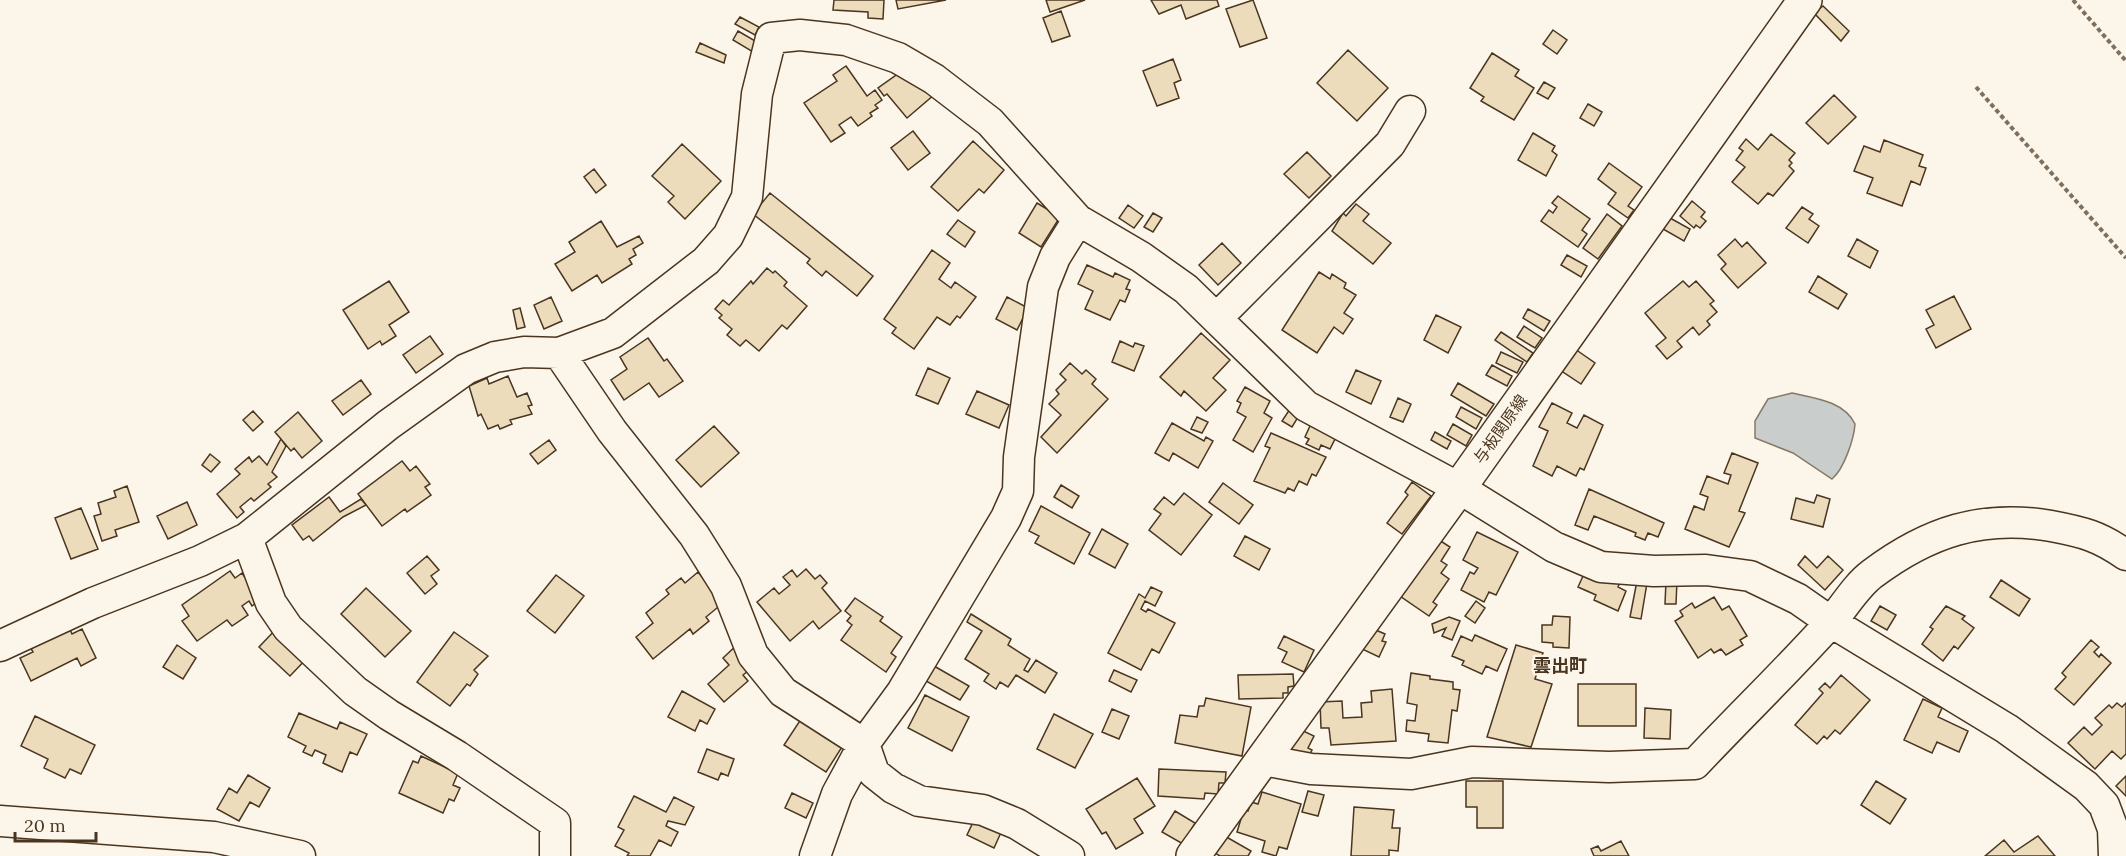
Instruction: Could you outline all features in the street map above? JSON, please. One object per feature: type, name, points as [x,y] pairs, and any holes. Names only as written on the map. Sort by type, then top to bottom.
[{"type":"main road","name":"与板関原線","points":[[1193,856],[1459,488],[1805,0]]},
{"type":"street","points":[[0,645],[93,603],[200,561],[247,538],[388,425],[466,369],[495,357],[525,352],[560,353],[613,333],[706,261],[728,236],[747,197],[757,94],[771,38],[800,35],[846,40],[898,58],[934,79],[990,122],[1078,220],[1141,257],[1186,289],[1306,406],[1459,488],[1554,547],[1601,567],[1654,572],[1706,570],[1750,576],[1798,599],[1831,622],[2007,729],[2086,786],[2104,805],[2113,829],[2114,856]]},
{"type":"street","points":[[1217,318],[1390,144],[1410,111]]},
{"type":"street","points":[[815,856],[837,794],[864,744],[902,692],[1010,509],[1018,491],[1019,457],[1043,286],[1055,257],[1078,220]]},
{"type":"street","points":[[560,353],[612,431],[694,535],[726,586],[753,655],[766,675],[783,692],[864,744],[874,773],[893,788],[919,801],[983,810],[1017,824],[1069,856]]},
{"type":"street","points":[[1263,760],[1311,769],[1411,774],[1472,762],[1609,767],[1695,764],[1831,622],[1870,575],[1909,550],[1940,534],[1978,523],[2039,524],[2103,539],[2126,555]]},
{"type":"street","points":[[247,538],[271,603],[288,628],[355,691],[555,823],[555,856]]},
{"type":"street","points":[[0,821],[213,837],[300,856]]},
{"type":"path","points":[[2073,0],[2126,62]]},
{"type":"path","points":[[1976,87],[2126,258]]},
{"type":"shaded area","points":[[1792,393],[1836,405],[1850,416],[1855,424],[1848,453],[1841,468],[1832,479],[1793,453],[1755,438],[1755,421],[1768,399]]},
{"type":"building","points":[[834,0],[884,0],[883,19],[868,18],[868,12],[833,10]]},
{"type":"building","points":[[896,0],[946,0],[898,9]]},
{"type":"building","points":[[1046,0],[1085,0],[1050,12]]},
{"type":"building","points":[[1151,0],[1217,0],[1219,6],[1186,19],[1181,5],[1159,14]]},
{"type":"building","points":[[1253,0],[1267,38],[1240,47],[1226,9]]},
{"type":"building","points":[[1823,6],[1849,31],[1841,41],[1814,13]]},
{"type":"building","points":[[1061,11],[1070,36],[1052,42],[1043,18]]},
{"type":"building","points":[[740,17],[759,27],[755,35],[735,24]]},
{"type":"building","points":[[1553,30],[1567,40],[1557,54],[1543,44]]},
{"type":"building","points":[[738,31],[757,42],[753,52],[733,40]]},
{"type":"building","points":[[700,43],[726,55],[724,63],[696,52]]},
{"type":"building","points":[[1348,50],[1388,88],[1357,121],[1317,83]]},
{"type":"building","points":[[1492,53],[1519,70],[1515,76],[1534,88],[1514,120],[1481,101],[1484,97],[1470,88]]},
{"type":"building","points":[[1173,59],[1181,80],[1174,83],[1179,98],[1157,106],[1143,71]]},
{"type":"building","points":[[846,66],[867,96],[875,90],[882,100],[875,105],[878,108],[870,113],[872,116],[858,126],[851,117],[839,125],[845,133],[831,142],[804,103],[837,81],[833,75]]},
{"type":"building","points":[[902,71],[935,94],[907,118],[887,94],[884,96],[878,88]]},
{"type":"building","points":[[1544,82],[1555,88],[1548,99],[1537,93]]},
{"type":"building","points":[[1834,95],[1856,117],[1828,144],[1806,123]]},
{"type":"building","points":[[1588,104],[1602,112],[1594,126],[1580,118]]},
{"type":"building","points":[[913,131],[930,153],[908,170],[891,148]]},
{"type":"building","points":[[1533,133],[1555,146],[1552,151],[1557,155],[1546,176],[1518,160]]},
{"type":"building","points":[[1771,134],[1795,153],[1789,160],[1792,163],[1789,166],[1794,171],[1773,196],[1768,193],[1758,204],[1732,182],[1745,167],[1736,160],[1743,151],[1739,148],[1746,139],[1758,150]]},
{"type":"building","points":[[1884,140],[1923,155],[1919,166],[1926,168],[1920,185],[1911,181],[1902,206],[1867,193],[1873,178],[1854,171],[1864,146],[1880,152]]},
{"type":"building","points":[[973,141],[1004,170],[984,193],[979,189],[958,211],[931,187]]},
{"type":"building","points":[[682,144],[721,181],[685,219],[668,202],[674,196],[652,176]]},
{"type":"building","points":[[1307,152],[1331,176],[1309,198],[1284,174]]},
{"type":"building","points":[[1609,163],[1642,187],[1628,206],[1634,210],[1628,218],[1608,204],[1616,193],[1598,179]]},
{"type":"building","points":[[594,169],[606,185],[596,193],[584,177]]},
{"type":"building","points":[[770,193],[873,276],[857,296],[826,271],[822,276],[807,263],[810,259],[753,214]]},
{"type":"building","points":[[1558,196],[1590,219],[1582,230],[1587,234],[1578,247],[1541,221],[1549,210],[1553,213],[1557,207],[1552,203]]},
{"type":"building","points":[[1692,201],[1705,212],[1701,217],[1706,221],[1700,228],[1696,225],[1694,228],[1680,216]]},
{"type":"building","points":[[1037,203],[1060,217],[1041,247],[1019,233]]},
{"type":"building","points":[[1356,204],[1369,214],[1363,221],[1391,243],[1373,264],[1332,231],[1343,213],[1346,216]]},
{"type":"building","points":[[1128,205],[1143,216],[1134,228],[1119,218]]},
{"type":"building","points":[[1802,207],[1813,214],[1809,219],[1819,226],[1808,243],[1786,228]]},
{"type":"building","points":[[1153,213],[1162,218],[1153,232],[1144,227]]},
{"type":"building","points":[[1607,214],[1622,226],[1598,259],[1583,248]]},
{"type":"building","points":[[1670,218],[1690,229],[1684,241],[1663,229]]},
{"type":"building","points":[[958,220],[975,232],[965,247],[947,234]]},
{"type":"building","points":[[601,221],[617,247],[639,236],[643,243],[633,249],[636,255],[629,259],[632,264],[602,283],[597,275],[572,291],[555,264],[575,252],[569,242]]},
{"type":"building","points":[[1735,239],[1742,247],[1747,242],[1766,263],[1738,288],[1721,269],[1726,264],[1718,255]]},
{"type":"building","points":[[1857,239],[1878,251],[1870,268],[1848,256]]},
{"type":"building","points":[[1222,243],[1241,263],[1218,285],[1199,265]]},
{"type":"building","points":[[932,250],[950,263],[939,279],[951,288],[955,282],[976,297],[960,318],[957,316],[950,325],[937,317],[914,349],[892,333],[896,328],[884,319]]},
{"type":"building","points":[[1567,255],[1587,266],[1581,277],[1561,265]]},
{"type":"building","points":[[1087,265],[1113,277],[1115,273],[1130,280],[1126,289],[1130,290],[1125,302],[1120,300],[1110,320],[1085,309],[1093,291],[1078,284]]},
{"type":"building","points":[[767,268],[773,273],[775,271],[787,282],[784,286],[807,306],[787,329],[782,325],[759,351],[746,340],[740,346],[727,335],[732,329],[719,318],[722,315],[715,309],[723,300],[729,305],[751,281],[753,284]]},
{"type":"building","points":[[1319,272],[1330,279],[1332,274],[1346,283],[1344,288],[1356,295],[1344,313],[1353,319],[1343,334],[1334,327],[1317,353],[1282,330]]},
{"type":"building","points":[[1818,276],[1847,294],[1838,309],[1809,292]]},
{"type":"building","points":[[389,281],[409,312],[389,325],[396,336],[382,345],[380,341],[368,349],[343,310]]},
{"type":"building","points":[[1683,281],[1689,287],[1696,281],[1714,301],[1710,304],[1717,312],[1707,321],[1710,325],[1699,335],[1693,327],[1677,341],[1682,347],[1667,359],[1656,346],[1666,338],[1645,313]]},
{"type":"building","points":[[1954,296],[1971,329],[1936,348],[1926,329],[1934,325],[1926,310]]},
{"type":"building","points":[[551,297],[562,321],[544,329],[534,305]]},
{"type":"building","points":[[1007,297],[1028,308],[1017,330],[996,319]]},
{"type":"building","points":[[520,308],[525,327],[517,329],[513,310]]},
{"type":"building","points":[[1528,309],[1550,321],[1544,331],[1523,318]]},
{"type":"building","points":[[1436,315],[1461,327],[1448,353],[1424,340]]},
{"type":"building","points":[[1524,326],[1542,338],[1535,348],[1517,337]]},
{"type":"building","points":[[1501,332],[1533,353],[1527,362],[1495,340]]},
{"type":"building","points":[[1201,333],[1230,360],[1213,378],[1226,390],[1206,411],[1184,391],[1181,396],[1160,377]]},
{"type":"building","points":[[430,336],[443,354],[416,373],[403,355]]},
{"type":"building","points":[[648,338],[664,361],[667,359],[683,381],[659,397],[649,383],[624,400],[611,380],[627,369],[620,357]]},
{"type":"building","points":[[1120,341],[1133,347],[1135,343],[1144,346],[1134,371],[1112,362]]},
{"type":"building","points":[[1575,349],[1595,363],[1581,384],[1560,370]]},
{"type":"building","points":[[1501,352],[1523,362],[1517,373],[1496,363]]},
{"type":"building","points":[[1070,363],[1082,374],[1086,370],[1096,379],[1092,384],[1108,399],[1057,453],[1041,437],[1061,415],[1049,404],[1059,394],[1056,390],[1066,380],[1060,374]]},
{"type":"building","points":[[1492,365],[1512,376],[1507,386],[1486,375]]},
{"type":"building","points":[[928,368],[950,378],[938,404],[916,395]]},
{"type":"building","points":[[1356,370],[1381,381],[1371,404],[1346,392]]},
{"type":"building","points":[[508,376],[517,397],[527,393],[532,405],[528,406],[532,414],[510,420],[512,424],[500,429],[498,425],[488,429],[481,414],[478,416],[469,386],[487,378],[489,384]]},
{"type":"building","points":[[361,380],[371,394],[343,415],[332,401]]},
{"type":"building","points":[[1458,383],[1494,404],[1486,416],[1451,395]]},
{"type":"building","points":[[1245,387],[1270,401],[1264,413],[1272,418],[1253,452],[1233,440],[1246,417],[1237,412],[1241,403],[1237,401]]},
{"type":"building","points":[[977,391],[1009,405],[999,428],[966,414]]},
{"type":"building","points":[[1398,398],[1411,404],[1403,422],[1390,417]]},
{"type":"building","points":[[1294,403],[1303,409],[1292,427],[1282,421]]},
{"type":"building","points":[[1552,403],[1572,413],[1567,423],[1577,428],[1584,415],[1603,425],[1584,470],[1580,468],[1576,476],[1557,466],[1552,476],[1533,466],[1548,431],[1539,427]]},
{"type":"building","points":[[1461,407],[1482,418],[1476,429],[1456,417]]},
{"type":"building","points":[[253,411],[263,422],[253,431],[243,420]]},
{"type":"building","points":[[298,412],[322,441],[302,458],[294,448],[291,451],[275,432]]},
{"type":"building","points":[[1197,417],[1208,422],[1202,433],[1191,429]]},
{"type":"building","points":[[1314,417],[1340,429],[1330,449],[1321,445],[1319,450],[1306,444],[1309,439],[1305,437]]},
{"type":"building","points":[[1172,423],[1204,441],[1206,437],[1213,441],[1198,468],[1173,453],[1169,461],[1155,453]]},
{"type":"building","points":[[1453,424],[1472,435],[1466,446],[1447,435]]},
{"type":"building","points":[[714,426],[739,453],[701,487],[676,460]]},
{"type":"building","points":[[1435,432],[1451,441],[1447,449],[1431,440]]},
{"type":"building","points":[[1271,433],[1326,457],[1316,476],[1312,474],[1307,485],[1299,481],[1294,491],[1288,488],[1285,493],[1254,481],[1270,448],[1265,446]]},
{"type":"building","points":[[281,439],[286,446],[272,472],[277,477],[268,484],[271,487],[254,501],[251,498],[240,507],[244,512],[237,518],[217,494],[240,474],[235,469],[249,457],[252,462],[259,456],[267,465]]},
{"type":"building","points":[[549,440],[556,450],[538,464],[530,454]]},
{"type":"building","points":[[1732,453],[1758,463],[1739,511],[1745,513],[1729,547],[1685,529],[1694,506],[1704,510],[1708,497],[1700,494],[1707,476],[1728,484],[1731,475],[1724,473]]},
{"type":"building","points":[[210,454],[220,462],[211,472],[202,465]]},
{"type":"building","points":[[402,461],[410,471],[416,466],[430,484],[425,487],[431,495],[407,512],[405,509],[382,526],[358,494]]},
{"type":"building","points":[[1412,482],[1431,496],[1402,534],[1387,523],[1408,495],[1405,492]]},
{"type":"building","points":[[1223,483],[1253,505],[1239,524],[1209,502]]},
{"type":"building","points":[[1061,485],[1079,496],[1072,508],[1054,497]]},
{"type":"building","points":[[127,486],[139,522],[115,530],[117,536],[102,541],[94,516],[101,514],[98,503],[116,497],[114,491]]},
{"type":"building","points":[[1589,489],[1664,523],[1658,537],[1648,533],[1645,540],[1635,536],[1636,533],[1594,516],[1588,530],[1575,525]]},
{"type":"building","points":[[1184,493],[1212,515],[1181,555],[1149,530],[1161,514],[1154,509],[1164,497],[1174,505]]},
{"type":"building","points":[[1817,495],[1830,499],[1823,527],[1791,519],[1796,498],[1814,503]]},
{"type":"building","points":[[329,497],[340,512],[361,499],[366,505],[343,517],[313,541],[309,536],[303,540],[292,525]]},
{"type":"building","points":[[187,502],[197,525],[168,539],[157,516]]},
{"type":"building","points":[[1041,506],[1090,533],[1074,564],[1035,543],[1039,536],[1029,531]]},
{"type":"building","points":[[81,508],[98,549],[71,559],[55,518]]},
{"type":"building","points":[[1102,529],[1128,544],[1115,568],[1089,554]]},
{"type":"building","points":[[1477,532],[1518,552],[1496,595],[1489,592],[1484,602],[1461,590],[1470,572],[1474,574],[1478,568],[1463,560]]},
{"type":"building","points":[[1245,536],[1270,549],[1259,570],[1234,556]]},
{"type":"building","points":[[1436,538],[1450,547],[1441,561],[1447,565],[1441,573],[1449,579],[1433,602],[1437,605],[1429,616],[1397,594]]},
{"type":"building","points":[[427,556],[439,570],[431,576],[437,584],[425,594],[407,573]]},
{"type":"building","points":[[1805,556],[1817,568],[1828,556],[1843,570],[1825,590],[1798,565]]},
{"type":"building","points":[[1588,565],[1621,580],[1618,587],[1626,591],[1618,611],[1594,600],[1596,595],[1578,587]]},
{"type":"building","points":[[806,569],[815,579],[820,575],[827,583],[822,588],[841,611],[819,629],[813,621],[790,641],[757,602],[774,588],[779,594],[790,585],[783,577],[792,570],[797,577]]},
{"type":"building","points":[[230,571],[235,578],[242,573],[260,600],[252,606],[249,601],[242,606],[248,615],[232,626],[227,620],[197,641],[182,621],[189,616],[182,605]]},
{"type":"building","points":[[698,572],[723,603],[706,617],[709,621],[693,634],[690,629],[653,659],[636,637],[653,623],[646,613],[669,594],[666,590],[681,578],[685,583]]},
{"type":"building","points":[[556,575],[584,596],[555,633],[527,611]]},
{"type":"building","points":[[2001,580],[2030,599],[2019,616],[1990,597]]},
{"type":"building","points":[[1637,581],[1647,583],[1641,619],[1630,617]]},
{"type":"building","points":[[1666,581],[1677,581],[1676,604],[1665,604]]},
{"type":"building","points":[[1151,587],[1162,592],[1155,606],[1145,601],[1141,609],[1146,612],[1148,609],[1175,623],[1159,653],[1152,649],[1141,670],[1108,653],[1139,594],[1145,598]]},
{"type":"building","points":[[366,588],[411,631],[385,657],[341,614]]},
{"type":"building","points":[[1714,597],[1722,610],[1729,606],[1747,636],[1740,640],[1743,645],[1726,655],[1721,649],[1714,653],[1711,649],[1698,658],[1675,621],[1683,616],[1680,611],[1692,603],[1695,608]]},
{"type":"building","points":[[855,598],[883,617],[880,621],[902,637],[891,653],[896,657],[886,672],[841,640],[852,625],[847,621],[851,616],[845,611]]},
{"type":"building","points":[[1476,601],[1485,608],[1475,623],[1465,616]]},
{"type":"building","points":[[1880,606],[1896,615],[1887,630],[1871,621]]},
{"type":"building","points":[[1946,606],[1965,616],[1962,619],[1974,628],[1958,649],[1954,646],[1943,661],[1922,644],[1933,629],[1930,627]]},
{"type":"building","points":[[971,614],[1011,639],[1008,645],[1030,659],[1024,670],[1028,672],[1036,660],[1057,673],[1045,693],[1016,675],[1008,687],[1000,682],[996,689],[984,681],[989,674],[965,659],[982,631],[967,622]]},
{"type":"building","points":[[1553,616],[1570,617],[1569,648],[1553,647],[1553,643],[1542,642],[1542,625],[1552,625]]},
{"type":"building","points":[[1449,617],[1460,621],[1452,640],[1442,636],[1446,628],[1434,633],[1432,624]]},
{"type":"building","points":[[69,627],[72,634],[82,629],[96,658],[81,666],[77,658],[31,681],[20,658],[33,652],[30,647]]},
{"type":"building","points":[[278,627],[309,656],[290,676],[259,647]]},
{"type":"building","points":[[1371,628],[1385,634],[1382,641],[1386,642],[1379,657],[1362,649]]},
{"type":"building","points":[[454,632],[488,656],[474,670],[478,674],[470,686],[467,684],[450,706],[417,682]]},
{"type":"building","points":[[1475,635],[1507,649],[1497,671],[1486,666],[1482,674],[1462,665],[1464,661],[1452,656],[1461,636],[1472,641]]},
{"type":"building","points":[[1284,636],[1314,650],[1304,672],[1282,662],[1287,652],[1278,648]]},
{"type":"building","points":[[2091,640],[2099,647],[2094,652],[2099,657],[2101,654],[2111,663],[2074,705],[2055,689],[2066,677],[2062,673]]},
{"type":"building","points":[[739,643],[753,667],[743,675],[748,681],[724,702],[708,684],[729,665],[723,658]]},
{"type":"building","points":[[177,645],[196,658],[183,679],[163,667]]},
{"type":"building","points":[[1516,645],[1543,653],[1535,679],[1552,684],[1531,747],[1487,737]]},
{"type":"building","points":[[934,666],[969,686],[960,700],[926,681]]},
{"type":"building","points":[[1114,670],[1137,680],[1131,692],[1109,681]]},
{"type":"building","points":[[1411,673],[1430,676],[1430,679],[1453,682],[1453,689],[1460,690],[1457,711],[1452,710],[1448,743],[1428,741],[1429,734],[1406,731],[1407,720],[1415,721],[1417,705],[1407,703]]},
{"type":"building","points":[[1293,674],[1294,686],[1288,687],[1288,693],[1283,693],[1283,698],[1239,699],[1238,675]]},
{"type":"building","points":[[1841,675],[1870,700],[1840,734],[1835,730],[1827,739],[1824,736],[1817,744],[1795,725],[1823,693],[1819,689],[1825,683],[1830,688]]},
{"type":"building","points":[[1578,684],[1636,684],[1636,726],[1578,726]]},
{"type":"building","points":[[1392,689],[1396,741],[1331,745],[1329,728],[1321,728],[1320,702],[1342,701],[1343,718],[1362,717],[1361,703],[1372,702],[1371,691]]},
{"type":"building","points":[[682,691],[715,709],[707,724],[700,720],[695,731],[668,717]]},
{"type":"building","points":[[925,695],[969,717],[952,751],[908,728]]},
{"type":"building","points":[[1206,698],[1251,707],[1242,756],[1175,743],[1180,715],[1197,717],[1199,706],[1204,706]]},
{"type":"building","points":[[1923,699],[1942,708],[1938,717],[1968,731],[1959,752],[1937,742],[1932,753],[1904,740]]},
{"type":"building","points":[[2117,703],[2122,707],[2126,703],[2126,754],[2121,759],[2112,751],[2095,769],[2068,743],[2084,727],[2092,735],[2102,725],[2095,718],[2109,705],[2112,708]]},
{"type":"building","points":[[1645,708],[1671,710],[1670,739],[1644,738]]},
{"type":"building","points":[[1112,709],[1129,716],[1119,739],[1102,732]]},
{"type":"building","points":[[299,713],[337,729],[340,722],[367,734],[357,755],[350,752],[342,772],[323,763],[326,755],[315,750],[312,756],[303,752],[306,746],[288,737]]},
{"type":"building","points":[[1054,714],[1093,734],[1075,768],[1037,749]]},
{"type":"building","points":[[35,716],[95,745],[81,774],[70,769],[65,778],[44,768],[48,759],[21,746]]},
{"type":"building","points":[[803,716],[842,747],[826,772],[784,745]]},
{"type":"building","points":[[1299,729],[1314,736],[1308,748],[1312,750],[1307,759],[1288,749]]},
{"type":"building","points":[[707,749],[734,759],[728,776],[721,773],[718,780],[698,772]]},
{"type":"building","points":[[421,756],[447,768],[450,762],[461,766],[453,785],[460,788],[454,801],[449,799],[443,813],[399,793],[413,761],[418,763]]},
{"type":"building","points":[[1159,769],[1226,772],[1225,783],[1219,783],[1218,794],[1205,793],[1204,799],[1158,796]]},
{"type":"building","points":[[248,775],[270,788],[259,807],[250,802],[239,821],[217,809],[229,788],[237,793]]},
{"type":"building","points":[[2126,776],[2126,796],[2116,786]]},
{"type":"building","points":[[1137,778],[1155,806],[1134,819],[1143,833],[1116,849],[1106,832],[1102,834],[1086,809]]},
{"type":"building","points":[[1466,781],[1503,781],[1503,828],[1477,828],[1477,807],[1466,807]]},
{"type":"building","points":[[1876,781],[1906,799],[1890,824],[1861,805]]},
{"type":"building","points":[[1308,791],[1324,795],[1318,816],[1302,812]]},
{"type":"building","points":[[1262,792],[1301,804],[1287,849],[1279,847],[1276,856],[1262,852],[1265,841],[1237,832],[1244,809],[1248,811],[1251,802],[1258,804]]},
{"type":"building","points":[[792,793],[813,803],[806,818],[785,808]]},
{"type":"building","points":[[634,796],[666,812],[674,797],[694,807],[685,825],[668,821],[666,826],[678,832],[671,846],[659,840],[650,856],[627,856],[629,853],[615,846],[624,830],[618,827]]},
{"type":"building","points":[[1354,807],[1394,810],[1392,828],[1400,828],[1398,851],[1389,850],[1389,856],[1351,856]]},
{"type":"building","points":[[1175,811],[1195,823],[1183,844],[1162,832]]},
{"type":"building","points":[[976,816],[1003,828],[994,848],[967,835]]},
{"type":"building","points":[[1223,835],[1251,851],[1248,856],[1220,856],[1213,852]]},
{"type":"building","points":[[2038,836],[2055,856],[1985,856],[2004,840],[2014,852]]},
{"type":"building","points":[[1621,841],[1629,856],[1594,856],[1591,849],[1598,846],[1601,851]]},
{"type":"district","name":"雲出町","points":[[1560,666]]}]
